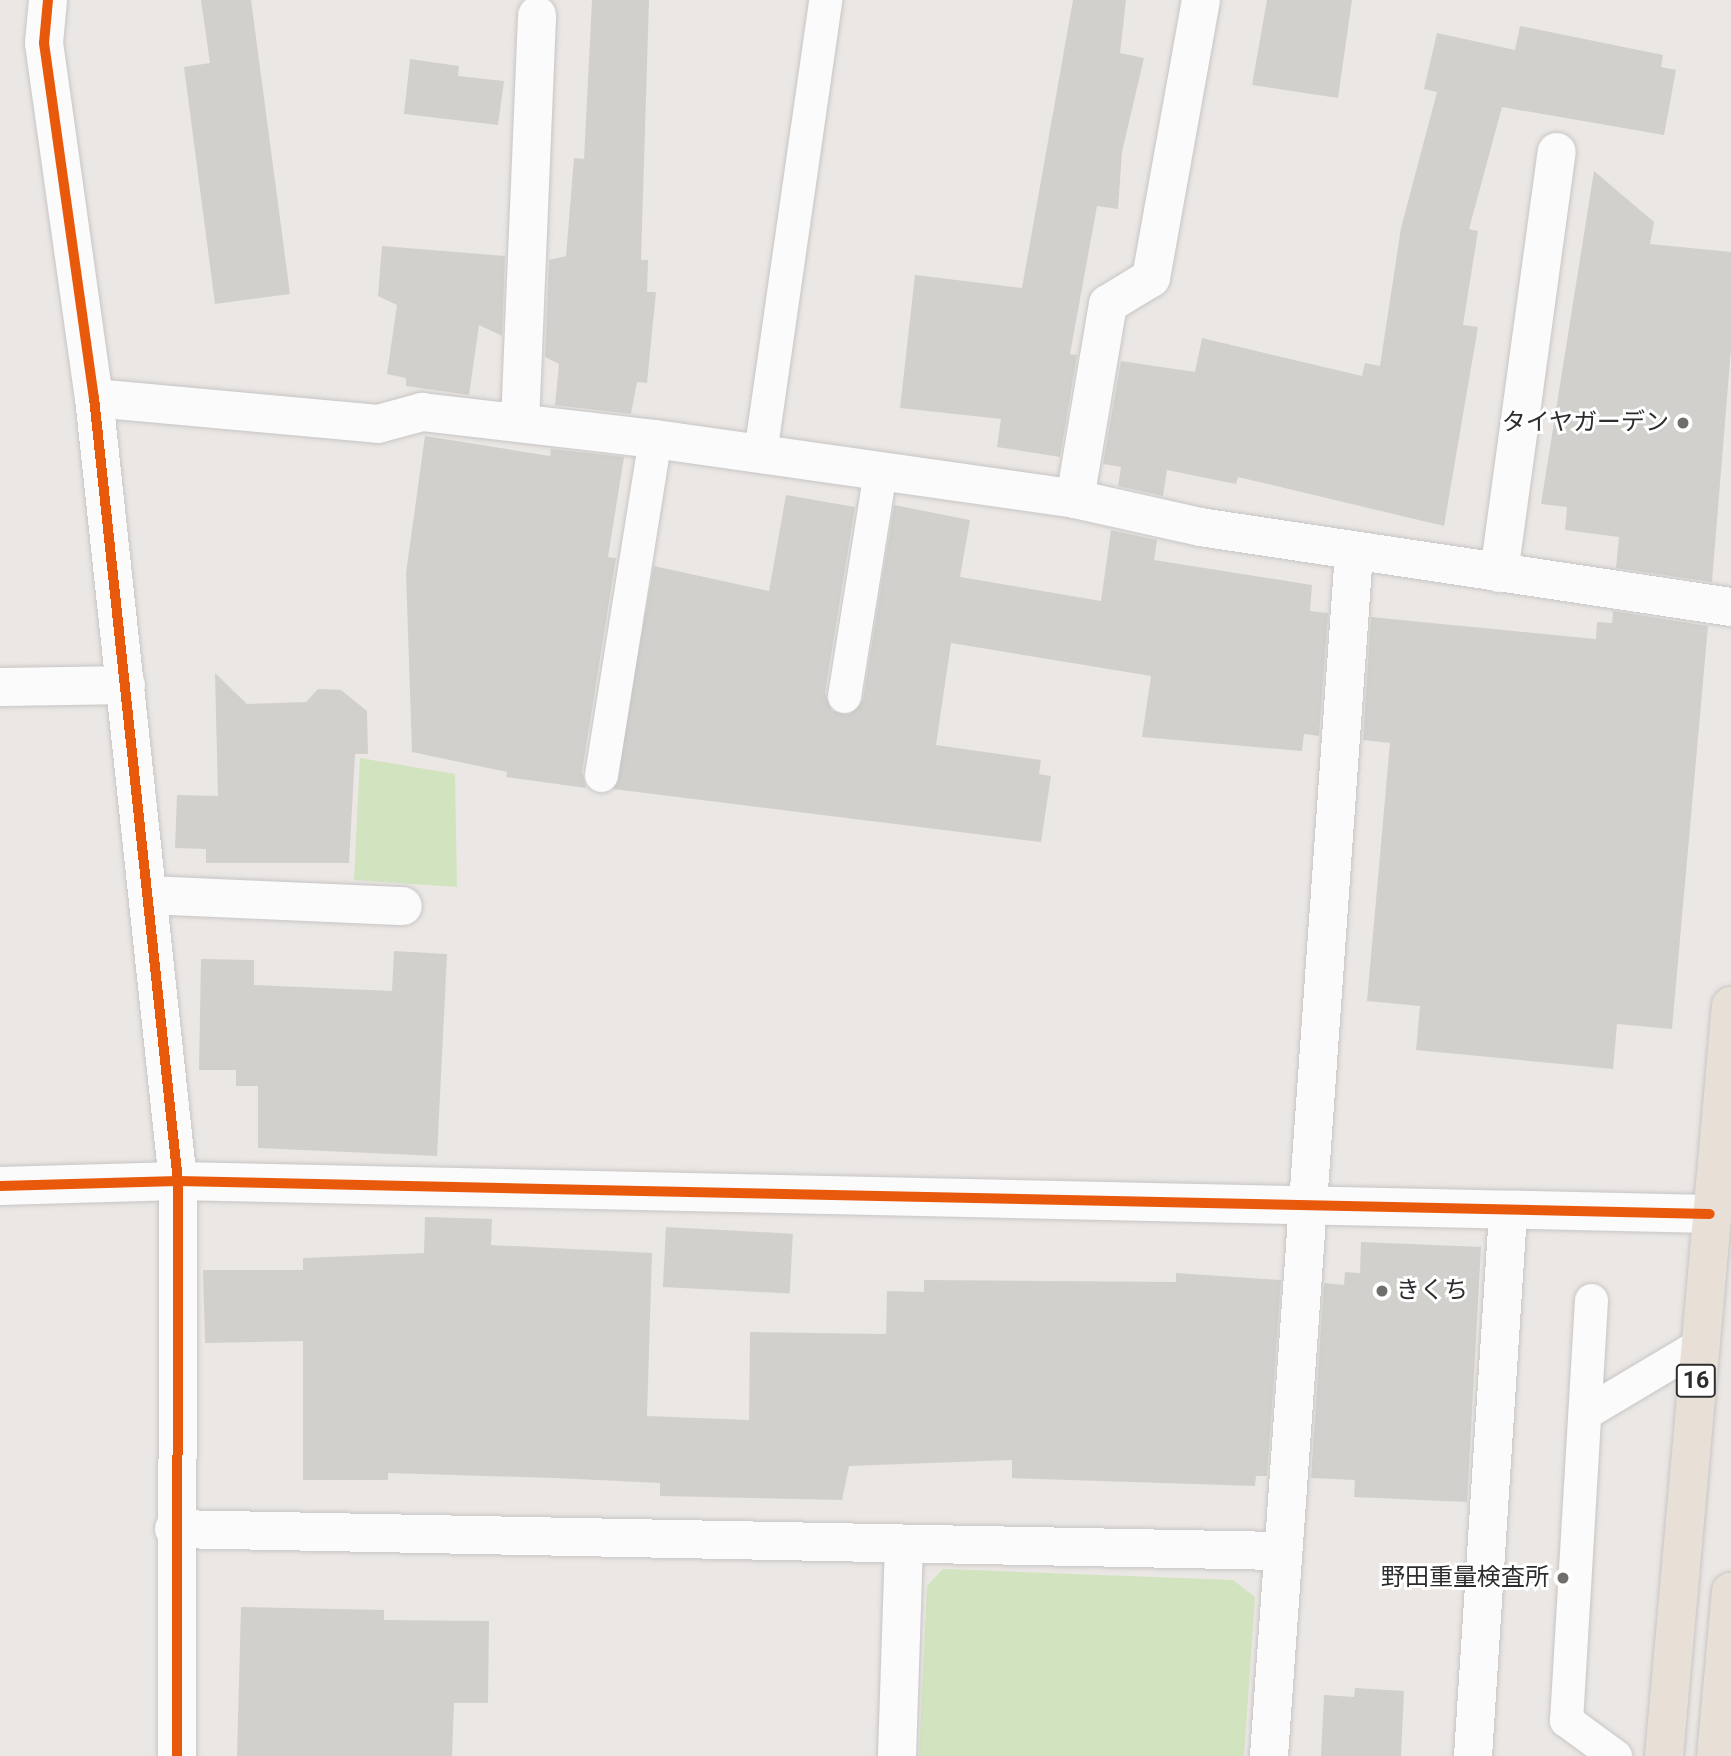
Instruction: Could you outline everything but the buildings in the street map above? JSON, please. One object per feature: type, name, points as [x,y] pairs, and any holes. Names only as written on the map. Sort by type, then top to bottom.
[{"type":"highway","name":"16","points":[[1664,1756],[1710,1214],[1731,1006]]},
{"type":"highway","points":[[1716,1756],[1731,1592]]},
{"type":"street","points":[[48,0],[44,43],[94,398],[178,1181],[173,1529],[177,1756]]},
{"type":"street","points":[[1075,499],[1108,304],[1151,278],[1201,0]]},
{"type":"street","points":[[520,423],[537,15]]},
{"type":"street","points":[[1499,573],[1557,152]]},
{"type":"street","points":[[94,398],[378,424],[422,412],[654,439],[1075,499],[1354,552],[1731,607]]},
{"type":"street","points":[[1269,1756],[1354,552]]},
{"type":"street","points":[[0,687],[125,685]]},
{"type":"street","points":[[149,895],[403,906]]},
{"type":"street","points":[[0,1186],[178,1181],[1308,1210],[1710,1214]]},
{"type":"street","points":[[1473,1756],[1508,1213]]},
{"type":"street","points":[[173,1529],[1282,1551]]},
{"type":"street","points":[[897,1756],[904,1544]]},
{"type":"lane","points":[[760,453],[825,0]]},
{"type":"lane","points":[[601,775],[654,439]]},
{"type":"lane","points":[[844,696],[880,471]]},
{"type":"lane","points":[[1591,1300],[1566,1720],[1615,1756]]},
{"type":"lane","points":[[1585,1413],[1699,1345]]},
{"type":"green space","points":[[360,758],[455,774],[457,887],[354,880]]},
{"type":"green space","points":[[943,1569],[1233,1580],[1255,1597],[1244,1756],[919,1756],[927,1586]]},
{"type":"cycle path","points":[[48,0],[44,43],[94,398],[178,1181],[177,1756]]},
{"type":"cycle path","points":[[0,1186],[178,1181],[1710,1214]]},
{"type":"place","name":"タイヤガーデン","points":[[1683,423]]},
{"type":"place","name":"きくち","points":[[1382,1291]]},
{"type":"place","name":"野田重量検査所","points":[[1563,1578]]}]
